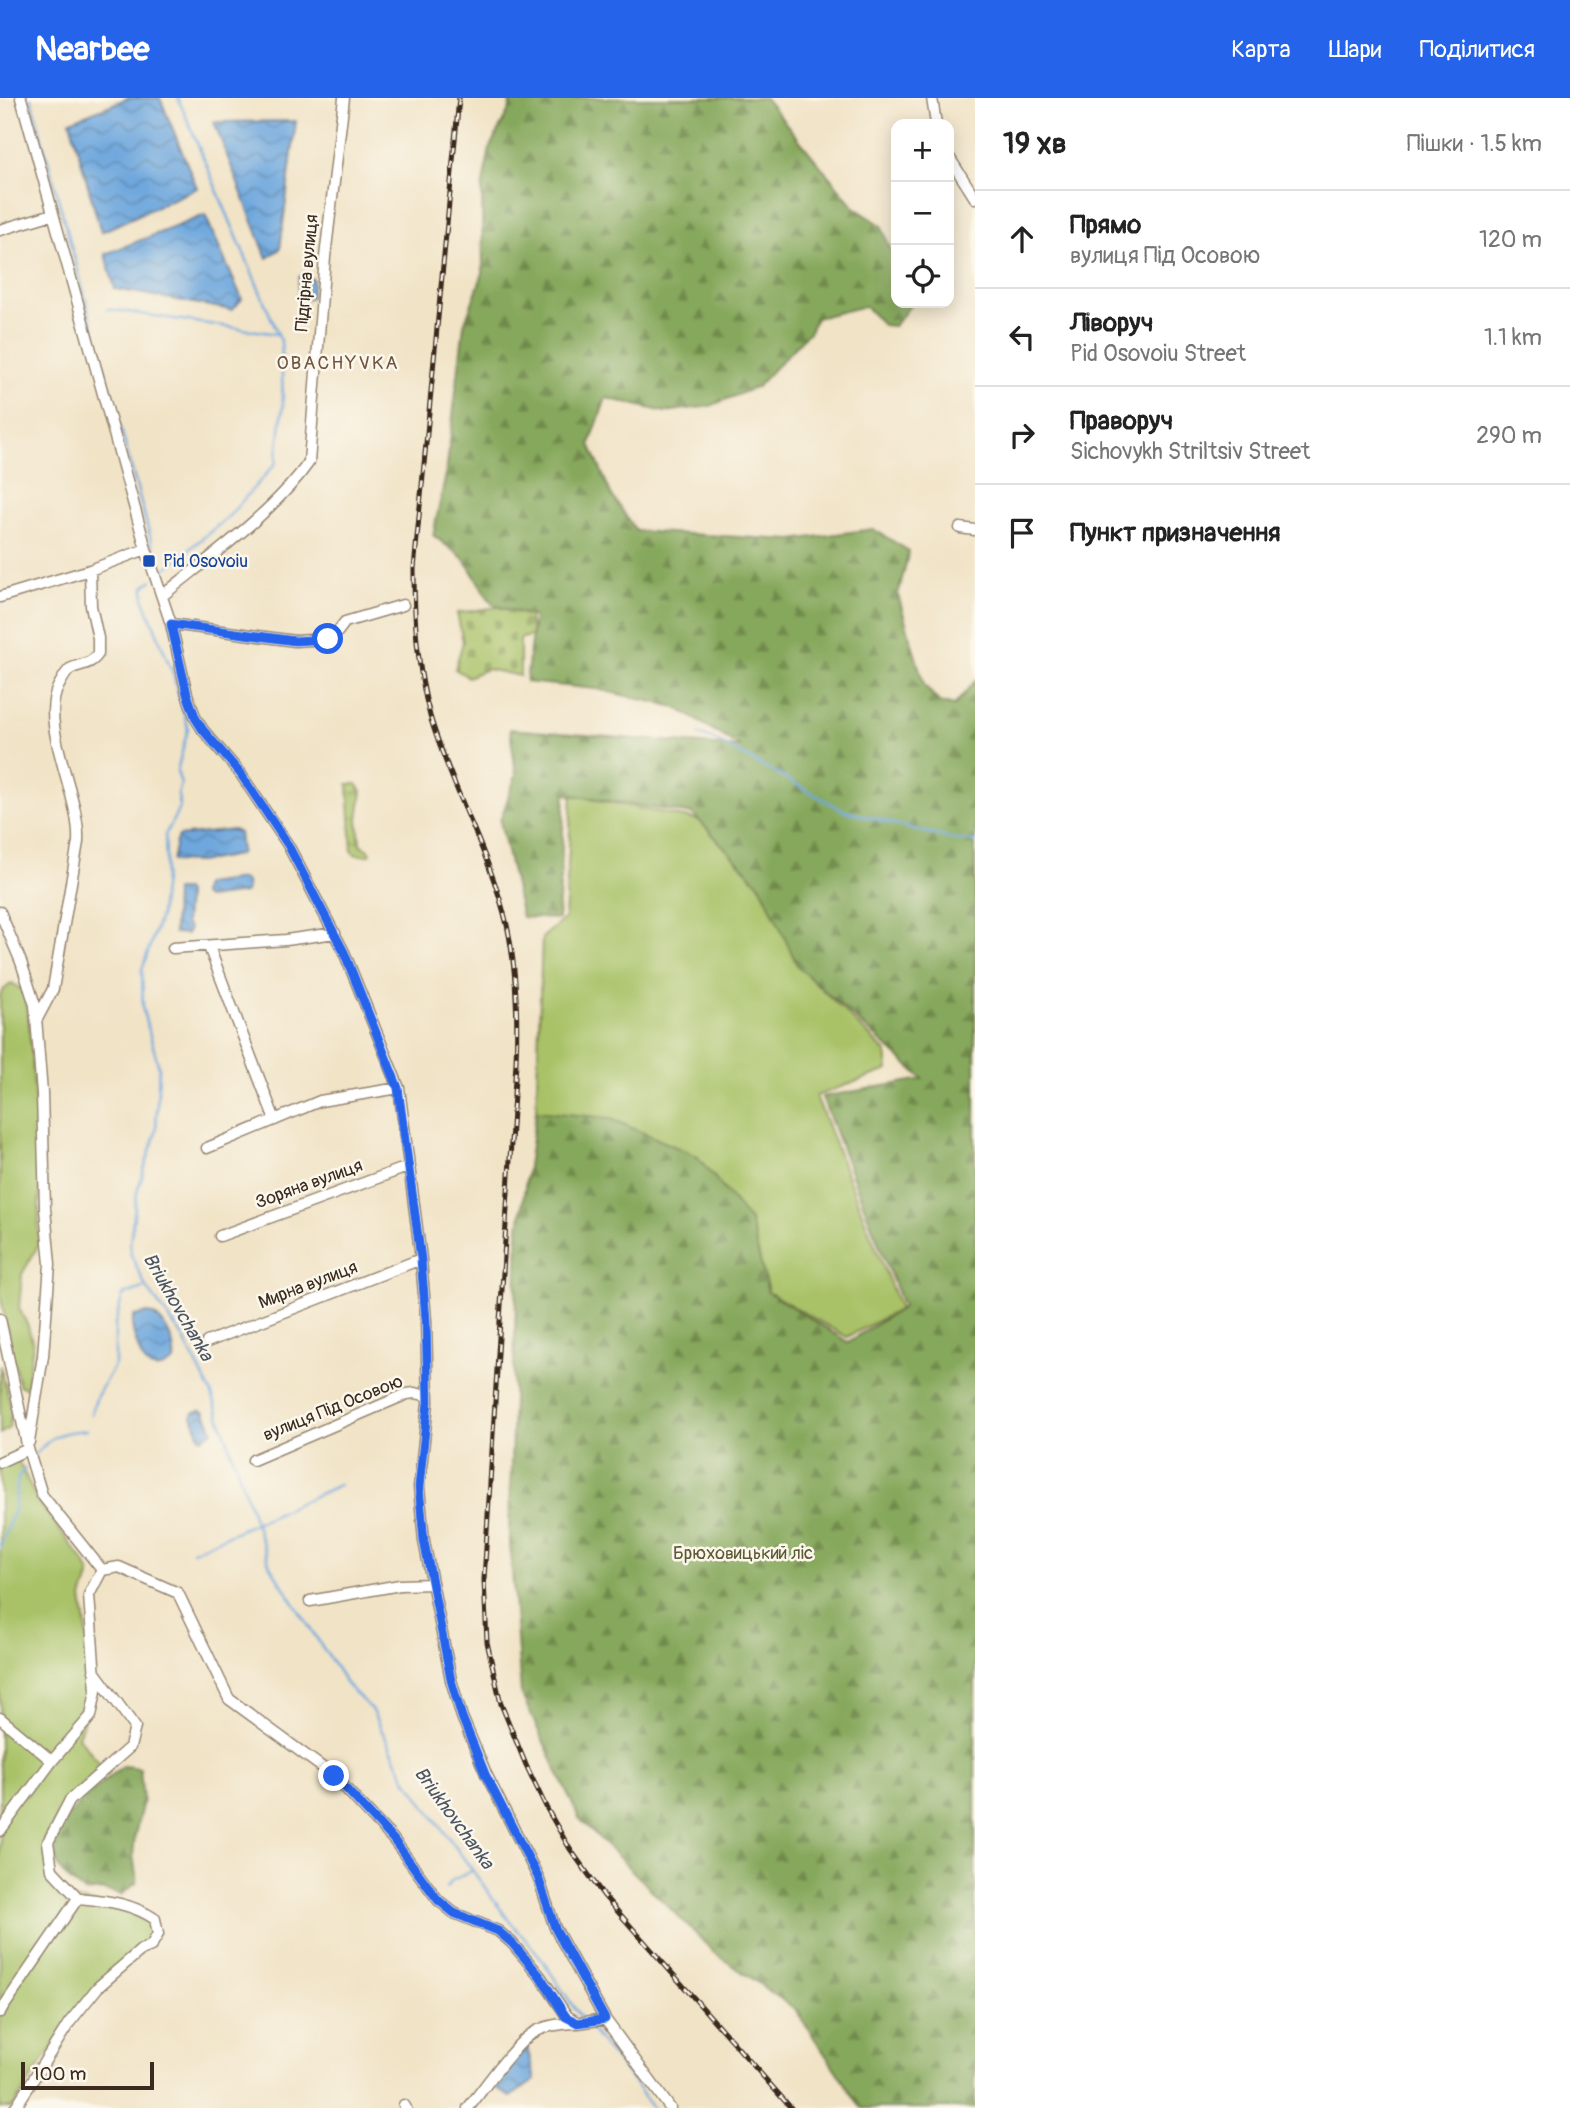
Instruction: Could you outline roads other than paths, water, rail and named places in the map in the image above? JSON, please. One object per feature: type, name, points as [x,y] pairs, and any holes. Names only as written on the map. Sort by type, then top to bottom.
[{"type":"street","points":[[21,98],[196,719],[240,773],[280,831],[344,952],[398,1088],[421,1259],[428,1396],[419,1487],[424,1541],[451,1680],[462,1717],[485,1774],[538,1877],[555,1928],[605,2019],[670,2108]]},
{"type":"street","name":"Підгірна вулиця","points":[[161,591],[233,538],[295,483],[309,462],[325,257],[344,98]]},
{"type":"street","points":[[932,98],[935,119]]},
{"type":"street","points":[[954,165],[975,198]]},
{"type":"street","points":[[0,230],[53,215]]},
{"type":"street","points":[[960,528],[975,530]]},
{"type":"street","points":[[0,597],[90,570],[146,549]]},
{"type":"street","points":[[36,1021],[53,989],[78,842],[79,824],[58,749],[53,719],[56,690],[67,672],[88,664],[98,654],[90,570]]},
{"type":"street","points":[[171,624],[295,641],[328,639],[345,622],[403,605]]},
{"type":"street","points":[[0,912],[35,1005],[42,1093],[45,1209],[50,1264],[43,1356],[28,1449]]},
{"type":"street","points":[[173,948],[209,947],[335,933]]},
{"type":"street","points":[[209,947],[275,1120]]},
{"type":"street","points":[[207,1148],[320,1101],[398,1088]]},
{"type":"street","name":"Зоряна вулиця","points":[[220,1236],[410,1166]]},
{"type":"street","name":"Мирна вулиця","points":[[208,1342],[421,1259]]},
{"type":"street","points":[[0,1319],[28,1449],[41,1495],[102,1570]]},
{"type":"street","name":"вулиця Під Осовою","points":[[253,1460],[407,1394],[415,1392],[428,1396]]},
{"type":"street","points":[[0,1462],[28,1449]]},
{"type":"street","points":[[102,1570],[119,1567],[178,1593],[229,1699],[334,1776],[393,1839],[438,1900],[454,1913],[498,1931],[512,1943],[540,1976],[566,2017],[577,2023]]},
{"type":"street","points":[[0,1831],[52,1761],[91,1716],[96,1690],[89,1595],[102,1570]]},
{"type":"street","points":[[310,1601],[400,1585],[432,1584]]},
{"type":"street","points":[[15,2108],[69,2023],[98,1987],[141,1950],[151,1946],[158,1934],[155,1919],[138,1908],[111,1901],[78,1898],[52,1870],[48,1842],[70,1800],[130,1747],[135,1727],[94,1671]]},
{"type":"street","points":[[0,1718],[52,1761]]},
{"type":"street","points":[[0,2012],[78,1898]]},
{"type":"street","points":[[468,2108],[516,2048],[532,2033],[557,2024],[605,2019]]},
{"type":"water","points":[[128,98],[160,98],[197,188],[101,232],[70,121]]},
{"type":"water","points":[[296,121],[280,249],[267,258],[214,122]]},
{"type":"water","points":[[205,215],[242,299],[232,310],[115,289],[105,254]]},
{"type":"water","points":[[303,275],[313,279],[311,297],[305,300],[298,297],[299,277]]},
{"type":"water","points":[[233,830],[239,833],[241,852],[238,855],[199,862],[172,861],[179,836]]},
{"type":"water","points":[[242,879],[246,882],[247,890],[244,893],[207,898],[202,895],[206,884]]},
{"type":"water","points":[[175,890],[185,890],[187,893],[187,934],[174,933]]},
{"type":"water","points":[[148,1313],[160,1320],[173,1347],[174,1361],[160,1368],[150,1367],[142,1358],[133,1330],[134,1316]]},
{"type":"water","points":[[201,1410],[205,1412],[213,1431],[203,1438],[200,1437],[192,1416],[192,1413]]},
{"type":"water","points":[[527,2047],[535,2080],[510,2097],[497,2088],[497,2082]]},
{"type":"waterway","points":[[31,98],[160,573]]},
{"type":"waterway","points":[[157,576],[228,517],[276,463],[283,406],[281,341],[178,98]]},
{"type":"waterway","points":[[107,309],[277,334]]},
{"type":"waterway","name":"Briukhovchanka","points":[[152,580],[144,587],[144,600],[173,674],[188,729],[177,771],[181,784],[178,795],[180,807],[165,835],[166,860],[160,916],[142,970],[143,1011],[159,1067],[156,1132],[137,1192],[131,1255],[146,1287],[181,1334],[211,1392],[270,1566],[347,1685],[371,1709],[406,1779],[510,1922],[539,1955],[581,2018]]},
{"type":"waterway","points":[[699,735],[711,738],[845,811],[952,839],[975,842]]},
{"type":"waterway","points":[[91,1414],[97,1396],[115,1364],[115,1324],[123,1295],[146,1287]]},
{"type":"waterway","points":[[35,1455],[58,1435],[87,1430]]},
{"type":"waterway","points":[[0,1548],[14,1510],[18,1478],[25,1468]]},
{"type":"waterway","points":[[193,1551],[339,1485]]},
{"type":"waterway","points":[[446,1888],[453,1880],[471,1871]]},
{"type":"waterway","name":"Briukhovchanka","points":[[587,2025],[652,2108]]},
{"type":"railway","points":[[459,98],[414,588],[419,661],[430,716],[448,769],[500,898],[513,959],[516,993],[516,1062],[484,1580],[487,1642],[501,1704],[526,1765],[570,1849],[604,1896],[791,2108]]},
{"type":"place","name":"Pid Osovoiu","points":[[149,561]]},
{"type":"district","name":"OBACHYVKA","points":[[338,363]]},
{"type":"park label","name":"Брюховицький ліс","points":[[743,1553]]}]
